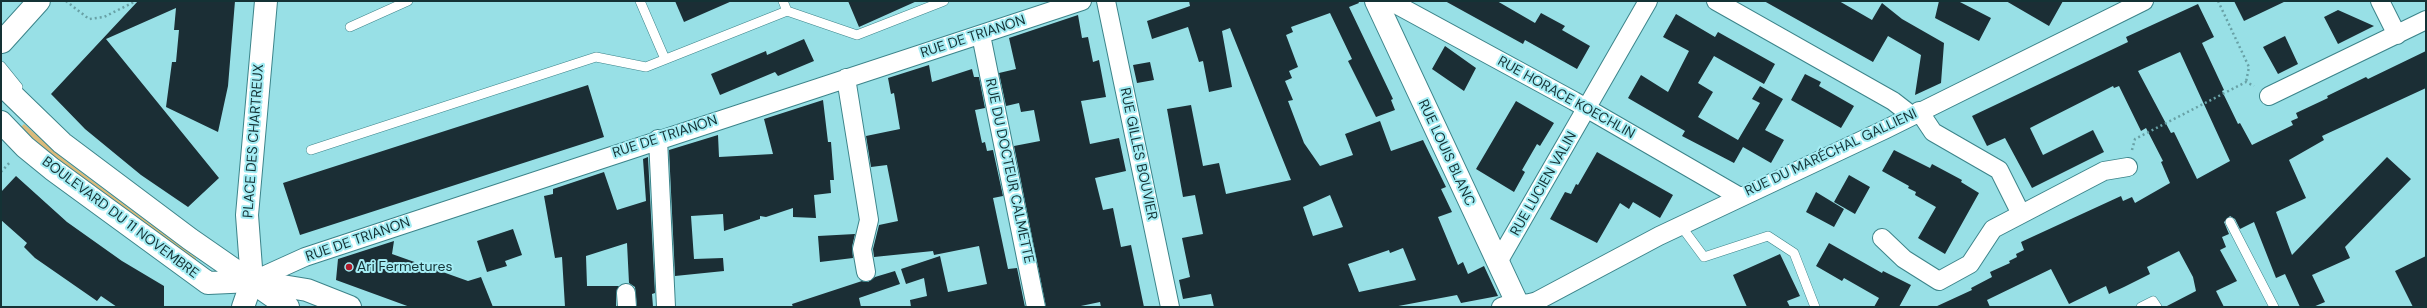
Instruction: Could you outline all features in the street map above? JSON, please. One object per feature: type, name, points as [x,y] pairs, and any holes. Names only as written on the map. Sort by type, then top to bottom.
[{"type":"main road","points":[[2,42],[39,1]]},
{"type":"main road","name":"PLACE DES CHARTREUX","points":[[252,280],[247,215],[266,1]]},
{"type":"main road","name":"RUE LOUIS BLANC","points":[[1376,1],[1498,262],[1513,306]]},
{"type":"main road","name":"BOULEVARD DU 11 NOVEMBRE","points":[[1,84],[62,143],[288,307]]},
{"type":"main road","name":"BOULEVARD DU 11 NOVEMBRE","points":[[1,122],[25,147],[52,169],[208,283],[252,280],[307,290],[350,307]]},
{"type":"main road","points":[[242,307],[252,280]]},
{"type":"street","name":"RUE DE TRIANON","points":[[252,280],[305,257],[658,139],[1082,1]]},
{"type":"street","name":"RUE GILLES BOUVIER","points":[[1106,1],[1170,307]]},
{"type":"street","name":"RUE HORACE KOECHLIN","points":[[1390,1],[1740,196]]},
{"type":"street","name":"RUE LUCIEN VALIN","points":[[1498,262],[1587,110],[1648,1]]},
{"type":"street","points":[[1716,1],[1915,113],[1932,132],[1999,170],[2021,214]]},
{"type":"street","name":"RUE DU MARÉCHAL GALLIENI","points":[[1513,306],[1537,301],[1740,196],[1915,113],[2144,1]]},
{"type":"street","points":[[2380,1],[2397,35]]},
{"type":"street","points":[[2269,96],[2426,20]]},
{"type":"street","name":"RUE DU DOCTEUR CALMETTE","points":[[981,35],[1036,307]]},
{"type":"street","points":[[846,78],[869,220],[862,249],[866,272]]},
{"type":"street","points":[[658,139],[666,307]]},
{"type":"street","points":[[1882,238],[1904,259],[1939,281],[1970,264],[1993,229],[2104,170],[2128,168]]},
{"type":"lane","points":[[350,27],[408,1]]},
{"type":"lane","points":[[640,1],[665,59]]},
{"type":"lane","points":[[783,1],[787,11]]},
{"type":"lane","points":[[311,150],[596,57],[646,67],[787,11],[858,35],[944,1]]},
{"type":"lane","name":"BOULEVARD DU 11 NOVEMBRE","points":[[1,66],[46,119],[77,145],[195,233],[220,259]]},
{"type":"lane","points":[[2230,222],[2274,307]]},
{"type":"lane","points":[[1681,226],[1704,258],[1768,236],[1794,253],[1815,307]]},
{"type":"lane","points":[[2141,307],[2153,301],[2157,307]]},
{"type":"path","points":[[66,1],[90,18],[104,17],[136,1]]},
{"type":"path","points":[[2218,1],[2249,68],[2246,82]]},
{"type":"path","points":[[2246,82],[2269,96]]},
{"type":"path","points":[[2128,168],[2135,139],[2246,82]]},
{"type":"shaded area","points":[[24,124],[66,161],[196,258],[196,264],[44,149],[20,128]]},
{"type":"building","points":[[138,1],[235,1],[228,86],[218,132],[166,107],[172,62],[176,62],[179,30],[174,30],[176,8],[106,39],[219,178],[188,207],[141,175],[85,129],[51,94]]},
{"type":"building","points":[[675,1],[732,1],[684,22]]},
{"type":"building","points":[[848,1],[917,1],[859,27]]},
{"type":"building","points":[[1189,1],[1358,1],[1359,3],[1349,7],[1393,99],[1391,100],[1395,110],[1376,117],[1348,61],[1352,59],[1330,13],[1291,27],[1293,32],[1286,35],[1298,67],[1289,71],[1292,78],[1285,81],[1293,100],[1288,101],[1304,143],[1320,166],[1353,155],[1345,134],[1380,121],[1391,151],[1423,140],[1446,187],[1441,189],[1452,212],[1438,217],[1458,265],[1463,262],[1468,274],[1484,266],[1498,296],[1461,303],[1457,295],[1393,307],[1214,307],[1211,294],[1183,299],[1179,280],[1190,277],[1182,238],[1203,234],[1195,195],[1183,197],[1167,109],[1191,105],[1203,166],[1219,163],[1226,194],[1291,180],[1230,28],[1222,31],[1232,87],[1209,92],[1203,61],[1199,62],[1188,27],[1152,39],[1147,21],[1190,6]],"holes":[[[1330,195],[1343,227],[1313,236],[1303,207]],[[1403,248],[1416,280],[1359,292],[1348,264],[1389,250],[1390,253]]]},
{"type":"building","points":[[1445,1],[1497,1],[1535,23],[1541,13],[1565,26],[1562,30],[1590,46],[1577,69],[1525,40],[1523,44]]},
{"type":"building","points":[[1764,1],[1839,1],[1872,20],[1882,3],[1902,19],[1944,43],[1941,83],[1915,95],[1921,55],[1888,36],[1873,62]]},
{"type":"building","points":[[1939,1],[1958,1],[1991,18],[1979,41],[1935,18]]},
{"type":"building","points":[[2006,1],[2063,1],[2049,26]]},
{"type":"building","points":[[2234,1],[2286,1],[2244,21]]},
{"type":"building","points":[[2198,4],[2214,37],[2202,43],[2224,90],[2222,91],[2238,124],[2240,123],[2252,145],[2293,125],[2291,121],[2298,118],[2296,113],[2328,98],[2327,96],[2366,77],[2368,79],[2426,51],[2426,88],[2322,136],[2324,140],[2289,160],[2306,198],[2276,212],[2292,255],[2387,157],[2411,179],[2345,247],[2350,258],[2312,275],[2325,302],[2313,307],[2300,307],[2285,274],[2276,278],[2254,222],[2240,229],[2235,219],[2230,216],[2224,222],[2229,234],[2222,237],[2226,247],[2220,250],[2237,281],[2216,291],[2224,307],[2165,307],[2196,291],[2193,277],[2179,251],[2147,267],[2150,274],[2124,287],[2109,294],[2106,286],[2069,304],[2051,269],[1987,300],[1990,307],[1935,307],[1972,290],[1971,288],[1992,277],[1990,272],[2010,263],[2009,261],[2017,257],[2016,254],[2024,250],[2021,242],[2121,196],[2123,201],[2132,197],[2135,203],[2170,183],[2161,162],[2163,161],[2146,128],[2141,131],[2119,86],[2114,88],[2113,86],[2030,128],[2043,155],[2093,130],[2104,152],[2032,188],[2005,138],[1987,146],[1972,116],[2128,42],[2126,37]],"holes":[[[2180,52],[2230,161],[2197,179],[2174,132],[2171,133],[2138,71]]]},
{"type":"building","points":[[2338,10],[2374,26],[2338,44],[2324,17]]},
{"type":"building","points":[[1676,14],[1715,37],[1718,32],[1775,64],[1764,84],[1714,56],[1698,83],[1713,92],[1698,117],[1738,140],[1760,103],[1752,99],[1760,86],[1783,99],[1765,130],[1784,140],[1771,163],[1743,147],[1734,163],[1682,136],[1685,131],[1628,98],[1641,75],[1668,92],[1689,51],[1663,37]]},
{"type":"building","points":[[1078,15],[1082,38],[1088,37],[1093,62],[1099,60],[1106,97],[1081,101],[1090,144],[1119,138],[1126,171],[1095,178],[1103,210],[1113,208],[1121,247],[1131,245],[1144,307],[1101,307],[1100,302],[1076,307],[1046,307],[1014,146],[1040,141],[1034,110],[1021,112],[1019,103],[1006,106],[999,73],[1016,69],[1009,38]]},
{"type":"building","points":[[2285,36],[2298,64],[2278,74],[2263,47]]},
{"type":"building","points":[[804,39],[814,61],[778,76],[775,72],[720,95],[711,74],[766,51],[767,55]]},
{"type":"building","points":[[1445,46],[1476,68],[1464,91],[1432,69]]},
{"type":"building","points":[[1150,62],[1154,80],[1137,83],[1133,65]]},
{"type":"building","points":[[929,65],[932,82],[972,69],[974,77],[979,77],[985,108],[975,110],[982,143],[985,142],[987,151],[993,150],[1003,196],[993,198],[1008,269],[1017,268],[1025,307],[911,307],[910,300],[927,296],[924,278],[906,284],[901,269],[940,256],[948,292],[987,284],[979,246],[934,255],[933,251],[874,257],[873,249],[879,225],[898,221],[887,165],[871,167],[866,136],[900,129],[894,93],[891,94],[888,78]]},
{"type":"building","points":[[1805,74],[1821,82],[1819,86],[1854,106],[1841,128],[1791,100]]},
{"type":"building","points":[[588,85],[604,137],[300,235],[283,183]]},
{"type":"building","points":[[823,100],[828,142],[831,142],[834,180],[830,180],[831,193],[814,195],[816,218],[793,217],[793,208],[766,217],[760,216],[760,219],[724,231],[723,214],[691,216],[694,259],[723,258],[724,271],[675,276],[669,150],[718,135],[719,157],[773,154],[764,119]]},
{"type":"building","points":[[1516,101],[1554,123],[1540,146],[1537,144],[1522,170],[1525,172],[1514,192],[1476,169]]},
{"type":"building","points":[[1894,150],[1930,168],[1932,164],[1962,180],[1961,182],[1979,193],[1945,254],[1918,238],[1936,207],[1915,195],[1916,192],[1908,188],[1909,186],[1882,171]]},
{"type":"building","points":[[1597,152],[1673,195],[1660,218],[1633,202],[1629,209],[1620,203],[1597,243],[1550,219],[1565,192],[1571,194],[1576,184],[1578,185]]},
{"type":"building","points":[[648,157],[655,293],[652,294],[653,307],[637,307],[635,287],[629,283],[627,243],[586,256],[587,286],[619,286],[616,293],[616,307],[565,307],[562,257],[555,258],[544,196],[553,194],[553,189],[604,172],[617,210],[646,201],[643,159]]},
{"type":"building","points":[[1849,175],[1870,187],[1855,214],[1834,202]]},
{"type":"building","points":[[16,176],[67,222],[122,261],[164,286],[164,307],[117,307],[101,296],[97,301],[35,258],[24,247],[27,243],[1,220],[1,192]]},
{"type":"building","points":[[1816,192],[1844,209],[1834,227],[1806,212]]},
{"type":"building","points":[[513,229],[522,255],[505,261],[507,266],[487,272],[477,241]]},
{"type":"building","points":[[855,234],[852,247],[853,258],[820,262],[818,236]]},
{"type":"building","points":[[394,241],[392,254],[468,281],[481,277],[493,307],[410,307],[336,280],[338,259]]},
{"type":"building","points":[[1829,243],[1882,273],[1883,271],[1911,285],[1899,307],[1874,307],[1879,298],[1844,278],[1842,281],[1816,266]]},
{"type":"building","points":[[1780,254],[1800,296],[1787,301],[1790,307],[1747,307],[1733,275]]},
{"type":"building","points":[[2426,256],[2426,307],[2413,307],[2395,271]]},
{"type":"building","points":[[895,271],[900,284],[859,298],[861,307],[793,307],[792,304],[862,281],[868,282],[875,277]]},
{"type":"place","name":"Ari Fermetures","points":[[349,267]]}]
